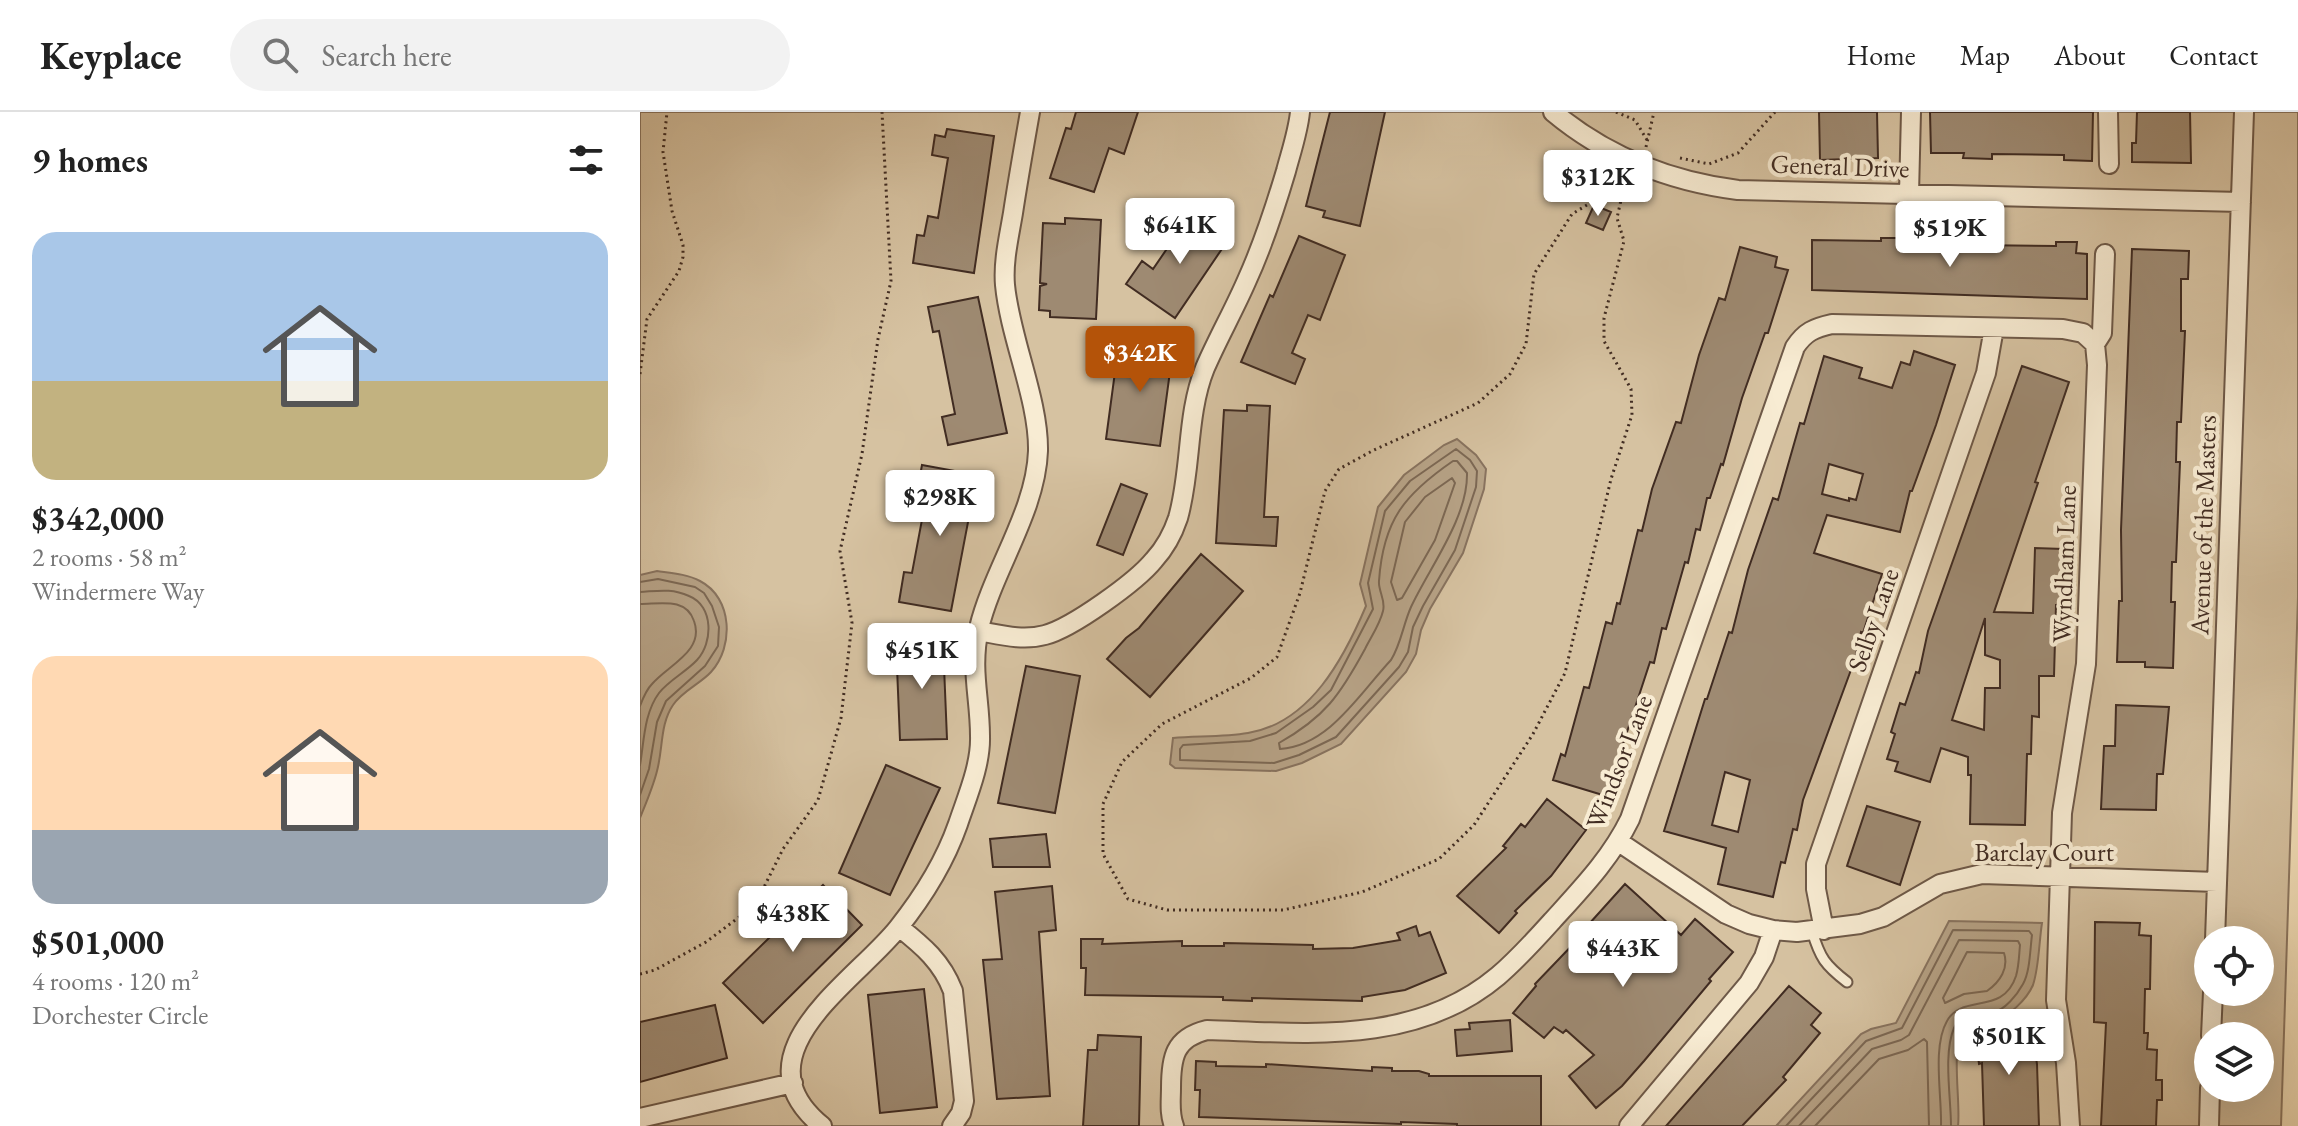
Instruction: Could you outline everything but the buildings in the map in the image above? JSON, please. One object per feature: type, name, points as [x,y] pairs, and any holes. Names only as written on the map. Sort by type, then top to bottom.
[{"type":"street","points":[[822,1126],[803,1107],[793,1083],[793,1049],[804,1026],[899,927],[920,898],[943,859],[970,788],[980,736],[974,690],[974,660],[979,631],[985,607],[1031,489],[1037,461],[1037,432],[1005,284],[1005,259],[1030,112]]},
{"type":"street","points":[[979,631],[1017,638],[1057,632],[1147,568],[1170,538],[1179,513],[1197,394],[1204,370],[1248,278],[1269,225],[1298,129],[1300,112]]},
{"type":"street","name":"General Drive","points":[[1553,112],[1613,154],[1650,170],[1684,181],[1738,190],[2241,202]]},
{"type":"street","points":[[1909,194],[1911,112]]},
{"type":"street","points":[[2108,112],[2109,164]]},
{"type":"street","name":"Avenue of the Masters","points":[[2215,926],[2244,112]]},
{"type":"street","name":"Wyndham Lane","points":[[2070,1126],[2066,1063],[2056,1000],[2063,799],[2086,664],[2097,365],[2095,344],[2102,333],[2105,254]]},
{"type":"street","name":"Windsor Lane","points":[[1174,1126],[1170,1116],[1173,1056],[1180,1045],[1195,1033],[1207,1030],[1367,1031],[1399,1026],[1434,1015],[1476,992],[1523,954],[1600,867],[1619,842],[1636,805],[1795,347],[1802,336],[1812,329],[1832,324],[1994,328]]},
{"type":"street","points":[[1994,328],[2063,329],[2083,333],[2095,344]]},
{"type":"street","name":"Selby Lane","points":[[1818,930],[1816,864],[1986,373],[1994,328]]},
{"type":"street","name":"Barclay Court","points":[[1619,842],[1726,914],[1773,930],[1818,930],[1860,924],[1883,917],[1940,884],[1968,876],[2217,882]]},
{"type":"street","points":[[899,927],[932,954],[953,991],[964,1101],[961,1113],[952,1126]]},
{"type":"street","points":[[1629,1126],[1749,983],[1764,957],[1773,930]]},
{"type":"street","points":[[640,1118],[793,1083]]},
{"type":"street","points":[[2209,1126],[2210,1102]]},
{"type":"lane","points":[[1818,930],[1818,954],[1826,966],[1847,982]]},
{"type":"path","points":[[640,374],[647,319],[679,271],[683,257],[663,152],[667,112]]},
{"type":"path","points":[[640,974],[655,970],[706,942],[750,909],[783,849],[818,800],[841,718],[852,623],[840,551],[862,454],[878,339],[891,281],[882,112]]},
{"type":"path","points":[[1616,112],[1635,120],[1648,141]]},
{"type":"path","points":[[1668,156],[1709,164],[1738,153],[1775,112]]},
{"type":"path","points":[[1645,150],[1656,153]]},
{"type":"path","points":[[1612,197],[1621,200],[1617,218],[1624,241],[1604,318],[1604,341],[1631,389],[1632,415],[1611,479],[1565,673],[1533,734],[1474,825],[1439,859],[1362,892],[1283,910],[1167,910],[1128,899],[1103,854],[1103,804],[1122,762],[1162,724],[1251,678],[1277,657],[1300,593],[1325,491],[1339,469],[1478,403],[1510,374],[1526,344],[1534,274],[1541,262],[1572,214],[1592,202],[1612,197]]},
{"type":"shaded area","points":[[640,112],[2298,112],[2298,597],[2281,1126],[640,1126]]},
{"type":"water","points":[[1457,439],[1476,455],[1486,469],[1484,489],[1463,553],[1430,609],[1416,654],[1406,672],[1341,744],[1302,763],[1276,771],[1175,768],[1170,764],[1173,738],[1248,733],[1270,727],[1307,702],[1335,666],[1366,606],[1360,584],[1378,507],[1404,475]]},
{"type":"water","points":[[657,571],[690,577],[711,589],[724,611],[726,637],[724,650],[711,672],[681,696],[669,712],[659,763],[640,818],[640,575]]},
{"type":"water","points":[[1949,921],[2042,923],[2035,978],[2026,996],[2005,1016],[1970,1024],[1960,1036],[1957,1060],[1958,1126],[1776,1126],[1861,1034],[1896,1023]]}]
